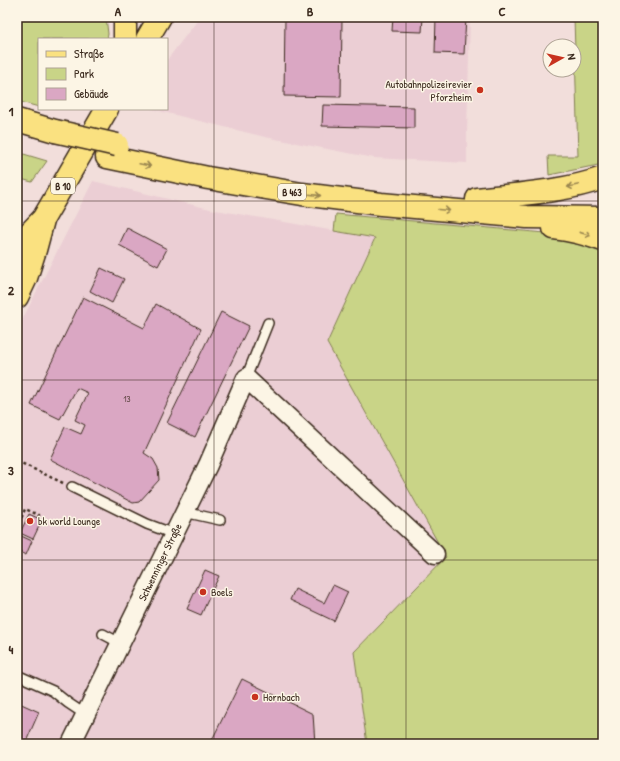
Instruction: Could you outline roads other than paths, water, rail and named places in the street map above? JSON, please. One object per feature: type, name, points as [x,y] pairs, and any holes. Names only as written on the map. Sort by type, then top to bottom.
[{"type":"main road","points":[[124,17],[125,38]]},
{"type":"main road","points":[[148,38],[160,17]]},
{"type":"main road","name":"B 10","points":[[17,246],[43,219],[106,110]]},
{"type":"main road","name":"B 463","points":[[17,120],[52,137]]},
{"type":"main road","name":"B 463","points":[[17,135],[52,137],[112,151],[208,178],[302,194],[381,204],[478,206],[603,203]]},
{"type":"main road","points":[[478,206],[567,188],[603,178]]},
{"type":"main road","points":[[478,206],[541,226],[586,234],[603,240]]},
{"type":"main road","name":"B 463","points":[[478,206],[527,217],[603,218]]},
{"type":"main road","name":"B 10","points":[[17,297],[26,278],[43,219]]},
{"type":"street","name":"Schwenninger Straße","points":[[71,744],[208,465],[246,378]]},
{"type":"street","points":[[246,378],[435,554]]},
{"type":"lane","points":[[246,378],[268,323]]},
{"type":"lane","points":[[72,487],[147,524],[174,534]]},
{"type":"lane","points":[[184,512],[220,520]]},
{"type":"lane","points":[[103,634],[120,643]]},
{"type":"lane","points":[[17,675],[53,691],[86,715]]},
{"type":"place","name":"Autobahnpolizeirevier Pforzheim","points":[[480,90]]},
{"type":"place","name":"bk world Lounge","points":[[30,521]]},
{"type":"place","name":"Boels","points":[[203,592]]},
{"type":"place","name":"Hornbach","points":[[255,697]]}]
